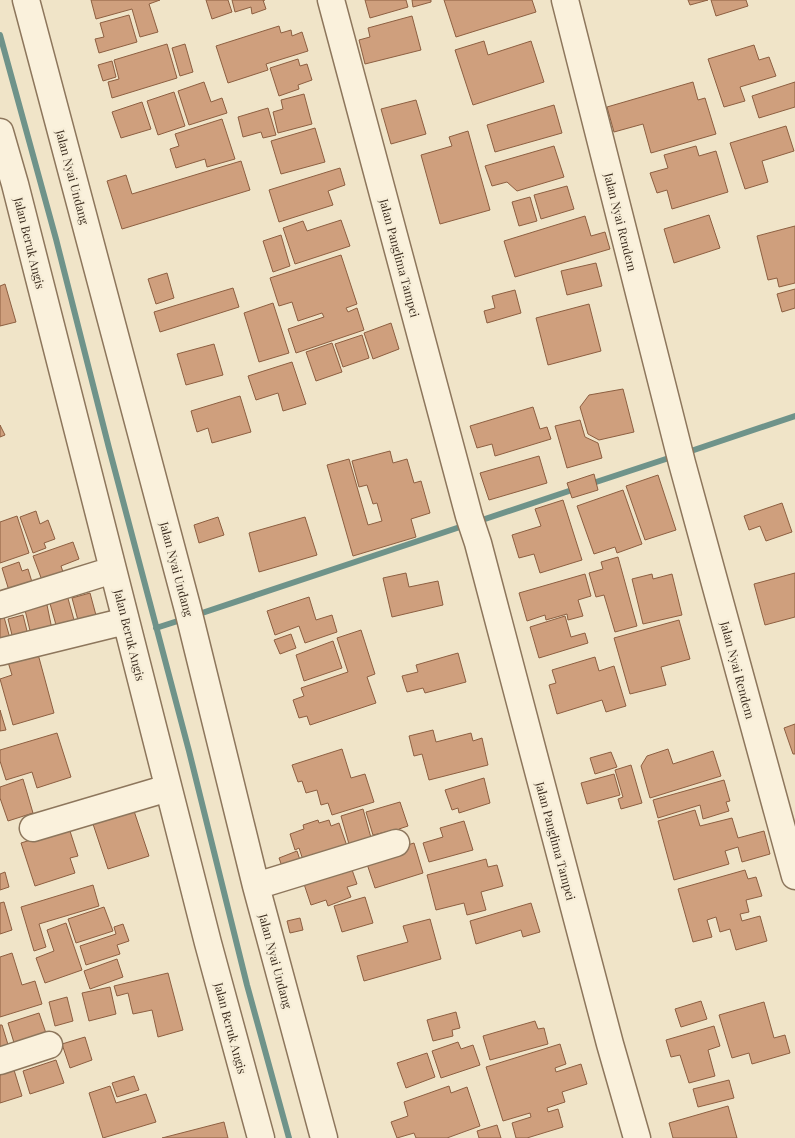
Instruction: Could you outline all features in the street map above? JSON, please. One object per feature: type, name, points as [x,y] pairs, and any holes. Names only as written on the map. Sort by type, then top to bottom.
[{"type":"street","name":"Jalan Nyai Undang","points":[[26,0],[191,621],[256,886],[324,1138]]},
{"type":"street","name":"Jalan Panglima Tampei","points":[[332,0],[610,1044],[637,1138]]},
{"type":"street","name":"Jalan Nyai Rendem","points":[[565,0],[680,453],[795,876]]},
{"type":"street","name":"Jalan Beruk Angis","points":[[0,132],[114,570],[208,943],[261,1138]]},
{"type":"street","points":[[0,605],[114,570]]},
{"type":"street","points":[[0,652],[126,621]]},
{"type":"street","points":[[34,828],[168,788]]},
{"type":"street","points":[[256,886],[396,842]]},
{"type":"street","points":[[0,1061],[49,1045]]},
{"type":"building","points":[[91,0],[160,0],[149,4],[158,32],[140,37],[132,9],[96,19]]},
{"type":"building","points":[[206,0],[228,0],[232,12],[212,19]]},
{"type":"building","points":[[232,0],[263,0],[266,9],[252,14],[251,7],[235,12]]},
{"type":"building","points":[[365,0],[406,0],[408,7],[370,18]]},
{"type":"building","points":[[412,0],[431,0],[431,2],[413,7]]},
{"type":"building","points":[[444,0],[532,0],[536,12],[456,37]]},
{"type":"building","points":[[688,0],[708,0],[690,5]]},
{"type":"building","points":[[711,0],[746,0],[748,6],[716,16]]},
{"type":"building","points":[[129,15],[137,42],[99,53],[95,39],[104,37],[100,23]]},
{"type":"building","points":[[412,16],[421,50],[365,64],[359,40],[370,37],[368,28]]},
{"type":"building","points":[[279,26],[281,33],[291,30],[292,36],[302,32],[308,51],[266,64],[268,70],[228,83],[216,46]]},
{"type":"building","points":[[484,41],[488,55],[531,41],[544,82],[473,105],[455,50]]},
{"type":"building","points":[[167,44],[177,78],[112,98],[108,82],[119,79],[114,60]]},
{"type":"building","points":[[185,44],[193,72],[180,76],[172,48]]},
{"type":"building","points":[[754,45],[759,60],[769,57],[776,76],[740,87],[745,101],[724,107],[708,59]]},
{"type":"building","points":[[298,59],[300,66],[307,64],[312,80],[298,85],[299,89],[279,96],[270,68]]},
{"type":"building","points":[[112,61],[116,77],[103,81],[98,65]]},
{"type":"building","points":[[204,82],[211,102],[222,98],[227,113],[189,125],[178,91]]},
{"type":"building","points":[[693,82],[698,100],[705,98],[716,134],[651,153],[643,124],[614,132],[607,107]]},
{"type":"building","points":[[795,82],[795,107],[759,118],[752,96]]},
{"type":"building","points":[[174,92],[185,126],[158,135],[147,101]]},
{"type":"building","points":[[304,94],[312,124],[278,133],[273,112],[283,109],[281,100]]},
{"type":"building","points":[[416,100],[426,134],[391,144],[381,109]]},
{"type":"building","points":[[142,102],[151,129],[121,138],[112,112]]},
{"type":"building","points":[[554,105],[562,133],[495,152],[487,125]]},
{"type":"building","points":[[268,108],[276,135],[263,138],[261,132],[243,137],[238,117]]},
{"type":"building","points":[[222,119],[235,159],[207,167],[205,159],[176,168],[170,149],[179,146],[175,134]]},
{"type":"building","points":[[786,126],[794,151],[762,161],[768,182],[745,189],[730,143]]},
{"type":"building","points":[[315,128],[325,162],[281,174],[271,141]]},
{"type":"building","points":[[468,131],[490,210],[440,224],[421,155],[452,146],[449,137]]},
{"type":"building","points":[[554,146],[564,177],[517,191],[507,182],[492,186],[485,166]]},
{"type":"building","points":[[696,146],[699,156],[716,151],[728,192],[672,209],[667,190],[657,193],[650,173],[668,168],[664,155]]},
{"type":"building","points":[[241,161],[250,190],[122,229],[107,181],[126,175],[132,194]]},
{"type":"building","points":[[340,168],[345,185],[328,191],[333,205],[279,222],[269,190]]},
{"type":"building","points":[[567,186],[574,209],[541,219],[534,195]]},
{"type":"building","points":[[530,197],[537,221],[519,226],[512,202]]},
{"type":"building","points":[[709,215],[720,248],[674,263],[664,229]]},
{"type":"building","points":[[585,216],[591,236],[605,232],[610,249],[515,277],[504,241]]},
{"type":"building","points":[[341,220],[350,246],[295,264],[283,228],[303,221],[307,231]]},
{"type":"building","points":[[795,226],[795,283],[779,287],[777,278],[768,280],[757,236]]},
{"type":"building","points":[[281,235],[290,266],[273,272],[263,241]]},
{"type":"building","points":[[341,255],[357,304],[346,308],[348,312],[357,308],[364,330],[296,353],[288,329],[324,317],[322,313],[298,321],[292,302],[279,306],[270,278]]},
{"type":"building","points":[[596,263],[602,286],[567,295],[561,271]]},
{"type":"building","points":[[167,273],[174,298],[156,304],[148,279]]},
{"type":"building","points":[[5,284],[16,322],[0,326],[0,286]]},
{"type":"building","points":[[233,288],[239,307],[160,332],[154,312]]},
{"type":"building","points":[[795,289],[795,308],[782,312],[777,294]]},
{"type":"building","points":[[515,290],[521,313],[487,323],[484,311],[495,308],[492,296]]},
{"type":"building","points":[[273,303],[289,353],[259,362],[244,313]]},
{"type":"building","points":[[589,304],[601,351],[548,365],[536,318]]},
{"type":"building","points":[[391,323],[399,349],[373,359],[364,333]]},
{"type":"building","points":[[362,335],[369,358],[343,367],[335,344]]},
{"type":"building","points":[[332,343],[342,372],[316,381],[306,352]]},
{"type":"building","points":[[214,344],[223,375],[186,385],[177,354]]},
{"type":"building","points":[[292,362],[306,404],[283,411],[278,393],[256,400],[248,376]]},
{"type":"building","points":[[623,389],[634,432],[599,440],[588,434],[580,407],[589,395]]},
{"type":"building","points":[[240,396],[251,432],[212,443],[208,428],[197,432],[191,411]]},
{"type":"building","points":[[533,407],[540,429],[547,427],[551,439],[495,456],[492,444],[477,448],[470,426]]},
{"type":"building","points":[[580,420],[585,437],[598,443],[602,458],[567,468],[555,426]]},
{"type":"building","points":[[0,425],[5,435],[0,437]]},
{"type":"building","points":[[390,451],[393,463],[407,459],[414,483],[421,481],[430,513],[411,519],[416,537],[353,556],[327,465],[349,459],[368,525],[382,521],[377,503],[373,504],[367,485],[359,487],[352,461]]},
{"type":"building","points":[[539,456],[547,483],[489,500],[480,473]]},
{"type":"building","points":[[594,474],[598,490],[572,498],[567,483]]},
{"type":"building","points":[[658,475],[676,530],[645,540],[626,486]]},
{"type":"building","points":[[623,490],[642,544],[617,553],[615,547],[594,554],[577,506]]},
{"type":"building","points":[[563,500],[582,560],[540,573],[534,554],[519,558],[512,535],[541,526],[535,509]]},
{"type":"building","points":[[782,503],[792,532],[766,541],[760,526],[749,530],[744,516]]},
{"type":"building","points":[[36,511],[40,524],[48,520],[55,539],[44,543],[46,548],[33,553],[20,517]]},
{"type":"building","points":[[17,516],[29,553],[0,563],[0,522]]},
{"type":"building","points":[[218,517],[224,535],[199,543],[194,525]]},
{"type":"building","points":[[305,517],[317,555],[259,572],[249,533]]},
{"type":"building","points":[[73,542],[79,559],[61,566],[64,575],[43,583],[33,556]]},
{"type":"building","points":[[618,557],[637,626],[615,632],[604,595],[596,597],[589,573],[603,569],[601,562]]},
{"type":"building","points":[[19,562],[22,571],[28,569],[32,582],[11,597],[2,568]]},
{"type":"building","points":[[406,573],[409,587],[438,581],[443,605],[392,617],[383,578]]},
{"type":"building","points":[[795,573],[795,617],[765,625],[754,584]]},
{"type":"building","points":[[585,574],[591,596],[578,600],[583,616],[568,620],[567,614],[546,620],[545,615],[527,621],[519,593]]},
{"type":"building","points":[[652,574],[653,579],[672,574],[682,615],[643,624],[632,579]]},
{"type":"building","points":[[90,593],[97,619],[79,624],[72,598]]},
{"type":"building","points":[[67,595],[76,627],[58,632],[49,600]]},
{"type":"building","points":[[309,597],[316,620],[332,615],[337,632],[305,643],[299,626],[275,635],[267,611]]},
{"type":"building","points":[[47,605],[53,634],[32,639],[25,610]]},
{"type":"building","points":[[23,615],[28,635],[13,639],[8,619]]},
{"type":"building","points":[[565,616],[571,637],[585,633],[588,643],[539,658],[530,627]]},
{"type":"building","points":[[4,617],[11,642],[0,645],[0,619]]},
{"type":"building","points":[[679,620],[690,659],[661,667],[666,685],[630,694],[614,638]]},
{"type":"building","points":[[361,630],[375,674],[367,677],[376,703],[310,725],[307,716],[299,718],[293,700],[304,696],[301,688],[348,672],[337,638]]},
{"type":"building","points":[[291,634],[296,648],[280,654],[274,640]]},
{"type":"building","points":[[333,641],[342,668],[304,681],[296,655]]},
{"type":"building","points":[[458,653],[466,682],[425,693],[423,688],[407,692],[402,676],[418,672],[416,665]]},
{"type":"building","points":[[38,654],[54,713],[13,725],[0,679],[12,675],[8,662]]},
{"type":"building","points":[[595,657],[599,671],[614,666],[626,706],[606,712],[602,700],[557,714],[549,685],[556,683],[552,670]]},
{"type":"building","points":[[0,710],[6,730],[0,731]]},
{"type":"building","points":[[795,724],[795,754],[793,754],[784,728]]},
{"type":"building","points":[[433,730],[436,742],[471,733],[473,741],[482,738],[488,765],[429,780],[422,754],[414,756],[409,736]]},
{"type":"building","points":[[57,733],[71,777],[37,788],[32,772],[6,780],[0,761],[0,750]]},
{"type":"building","points":[[342,749],[351,778],[365,774],[374,802],[332,815],[328,803],[321,805],[317,790],[306,793],[302,781],[298,782],[292,765]]},
{"type":"building","points":[[668,749],[673,764],[713,751],[721,776],[650,798],[641,766],[647,756]]},
{"type":"building","points":[[611,752],[617,767],[595,774],[590,758]]},
{"type":"building","points":[[631,765],[642,803],[621,809],[618,799],[623,797],[615,770]]},
{"type":"building","points":[[614,774],[620,795],[587,804],[581,783]]},
{"type":"building","points":[[484,778],[490,803],[459,813],[458,808],[452,810],[445,790]]},
{"type":"building","points":[[23,779],[33,813],[8,821],[0,798],[0,787]]},
{"type":"building","points":[[724,780],[730,801],[726,802],[729,811],[703,819],[700,805],[658,818],[653,800]]},
{"type":"building","points":[[400,802],[408,826],[399,829],[400,835],[388,839],[386,832],[373,835],[366,812]]},
{"type":"building","points":[[133,808],[149,856],[108,869],[92,821]]},
{"type":"building","points":[[363,809],[373,845],[351,851],[341,816]]},
{"type":"building","points":[[695,810],[700,826],[732,818],[738,838],[764,831],[770,854],[742,862],[738,847],[725,851],[729,864],[674,880],[658,821]]},
{"type":"building","points":[[318,820],[319,823],[329,820],[331,826],[339,823],[348,849],[303,860],[299,848],[295,850],[290,834],[304,829],[303,825]]},
{"type":"building","points":[[464,821],[473,850],[429,862],[423,843],[443,837],[440,828]]},
{"type":"building","points":[[69,828],[78,856],[70,858],[75,873],[35,886],[21,843]]},
{"type":"building","points":[[414,843],[423,873],[375,888],[365,858]]},
{"type":"building","points":[[297,851],[301,863],[283,869],[279,858]]},
{"type":"building","points":[[486,859],[488,867],[497,865],[503,886],[481,892],[486,910],[467,915],[464,903],[436,910],[427,875]]},
{"type":"building","points":[[350,864],[357,884],[347,887],[351,897],[328,906],[326,900],[311,905],[303,881]]},
{"type":"building","points":[[745,870],[748,879],[756,877],[762,896],[746,900],[749,912],[740,914],[742,921],[760,916],[767,941],[736,950],[730,929],[720,932],[716,917],[707,920],[712,937],[693,942],[678,889]]},
{"type":"building","points":[[5,872],[9,887],[0,890],[0,874]]},
{"type":"building","points":[[93,885],[99,906],[39,924],[46,947],[34,951],[21,907]]},
{"type":"building","points":[[365,897],[373,923],[342,932],[334,906]]},
{"type":"building","points":[[4,902],[12,930],[0,934],[0,903]]},
{"type":"building","points":[[531,903],[540,932],[523,937],[521,930],[476,944],[470,921]]},
{"type":"building","points":[[104,907],[113,931],[76,943],[68,919]]},
{"type":"building","points":[[300,918],[303,930],[290,933],[287,921]]},
{"type":"building","points":[[430,919],[441,959],[364,981],[357,956],[408,942],[403,926]]},
{"type":"building","points":[[66,923],[82,970],[45,983],[36,958],[54,951],[47,930]]},
{"type":"building","points":[[123,924],[129,941],[117,945],[120,954],[86,965],[80,946],[116,934],[114,927]]},
{"type":"building","points":[[12,953],[22,985],[35,981],[42,1004],[0,1017],[0,957]]},
{"type":"building","points":[[117,959],[123,977],[90,989],[84,971]]},
{"type":"building","points":[[168,973],[183,1030],[158,1037],[152,1010],[133,1014],[128,993],[117,996],[114,986]]},
{"type":"building","points":[[110,987],[116,1014],[89,1021],[82,993]]},
{"type":"building","points":[[67,997],[73,1021],[55,1026],[49,1002]]},
{"type":"building","points":[[701,1001],[707,1019],[681,1027],[675,1009]]},
{"type":"building","points":[[764,1002],[774,1038],[785,1035],[790,1053],[752,1064],[749,1053],[732,1058],[719,1015]]},
{"type":"building","points":[[456,1012],[460,1028],[452,1030],[453,1036],[433,1041],[427,1020]]},
{"type":"building","points":[[39,1013],[47,1036],[15,1046],[8,1023]]},
{"type":"building","points":[[535,1021],[538,1029],[544,1028],[548,1044],[490,1060],[483,1036]]},
{"type":"building","points":[[0,1025],[2,1025],[9,1048],[0,1051]]},
{"type":"building","points":[[714,1026],[720,1046],[708,1050],[715,1076],[689,1083],[680,1055],[671,1057],[666,1040]]},
{"type":"building","points":[[85,1037],[92,1060],[70,1068],[62,1044]]},
{"type":"building","points":[[458,1042],[461,1049],[473,1045],[480,1065],[441,1078],[432,1051]]},
{"type":"building","points":[[560,1044],[566,1064],[555,1068],[556,1072],[581,1064],[587,1084],[562,1092],[565,1102],[547,1108],[548,1112],[558,1109],[563,1127],[527,1138],[516,1138],[512,1123],[531,1117],[530,1113],[503,1121],[486,1067]]},
{"type":"building","points":[[427,1053],[435,1077],[406,1088],[397,1063]]},
{"type":"building","points":[[56,1060],[64,1083],[30,1094],[23,1071]]},
{"type":"building","points":[[14,1070],[22,1096],[0,1103],[0,1075]]},
{"type":"building","points":[[134,1076],[139,1090],[117,1097],[112,1083]]},
{"type":"building","points":[[729,1080],[734,1098],[698,1107],[693,1089]]},
{"type":"building","points":[[110,1086],[116,1103],[146,1094],[156,1122],[103,1138],[89,1093]]},
{"type":"building","points":[[449,1086],[451,1093],[467,1087],[480,1126],[447,1138],[416,1138],[414,1133],[397,1138],[391,1122],[408,1116],[404,1102]]},
{"type":"building","points":[[728,1106],[737,1138],[673,1138],[669,1123]]},
{"type":"building","points":[[224,1122],[228,1138],[162,1138]]},
{"type":"building","points":[[497,1125],[501,1138],[479,1138],[477,1131]]},
{"type":"waterway","points":[[0,35],[56,239],[189,751],[247,985],[289,1138]]},
{"type":"waterway","points":[[685,453],[795,416]]},
{"type":"waterway","points":[[590,484],[675,456]]},
{"type":"waterway","points":[[476,522],[578,488]]},
{"type":"waterway","points":[[196,615],[466,525]]},
{"type":"waterway","points":[[156,628],[184,619]]}]
